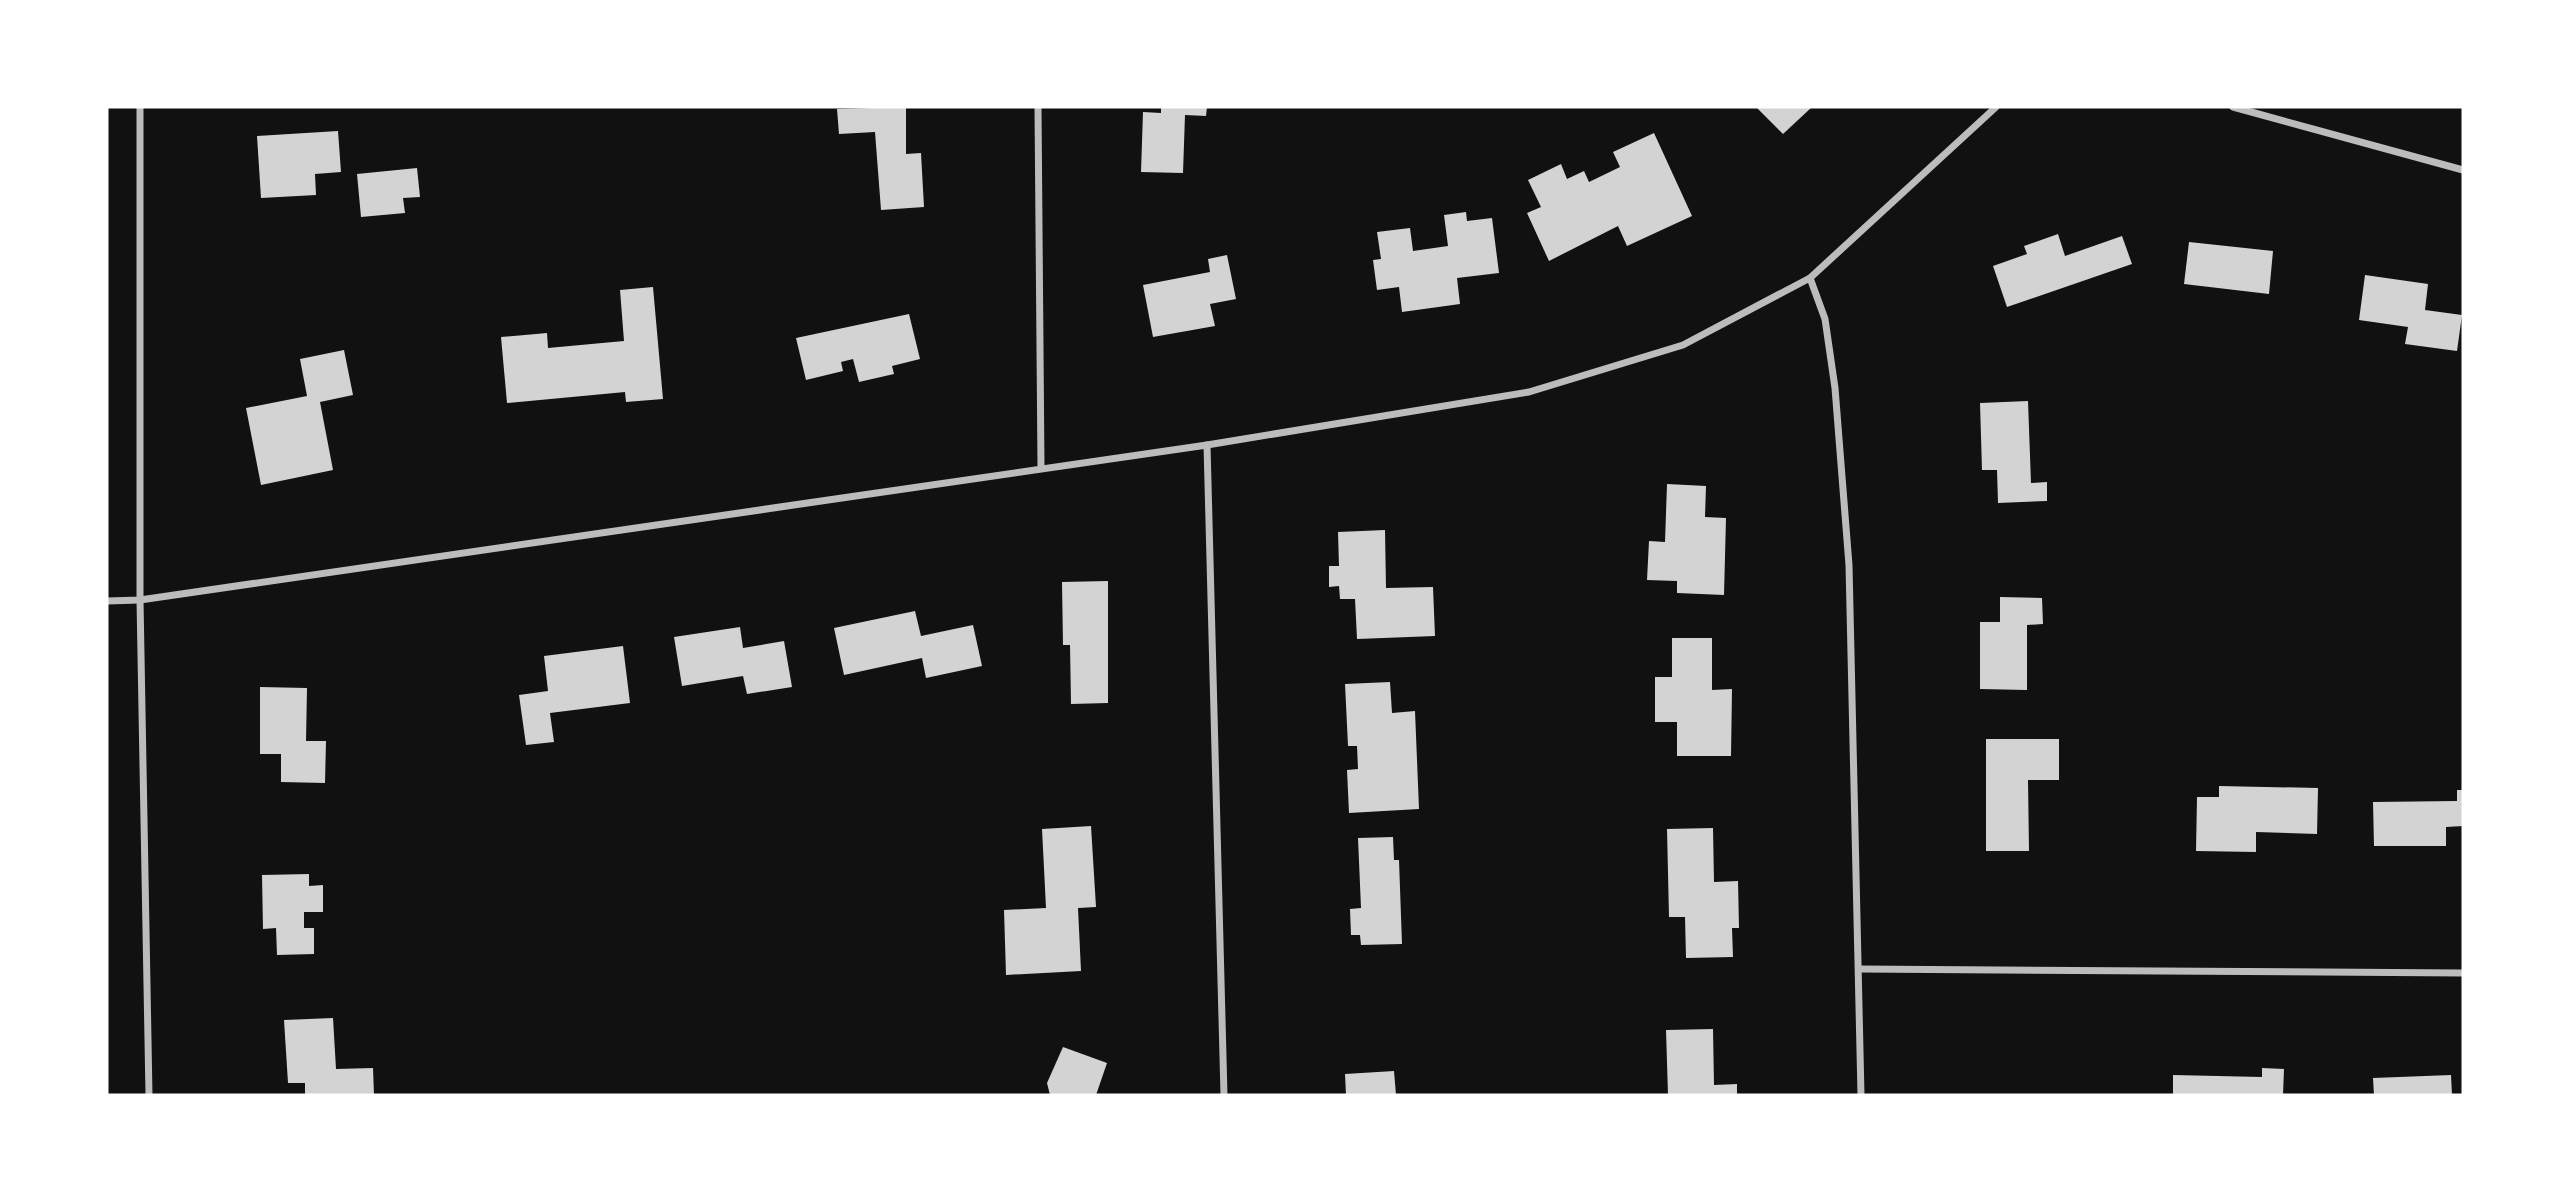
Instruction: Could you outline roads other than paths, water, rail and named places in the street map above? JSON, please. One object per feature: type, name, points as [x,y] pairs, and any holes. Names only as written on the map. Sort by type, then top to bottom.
[{"type":"street","points":[[140,107],[140,600],[149,1095]]},
{"type":"street","points":[[1038,107],[1041,467]]},
{"type":"street","points":[[107,601],[140,600],[1207,445],[1529,392],[1683,345],[1810,278],[1996,107]]},
{"type":"street","points":[[2233,107],[2463,170]]},
{"type":"street","points":[[1810,278],[1825,319],[1833,376],[1849,565],[1861,1095]]},
{"type":"street","points":[[1207,445],[1224,1095]]},
{"type":"street","points":[[1860,969],[2463,974]]}]
